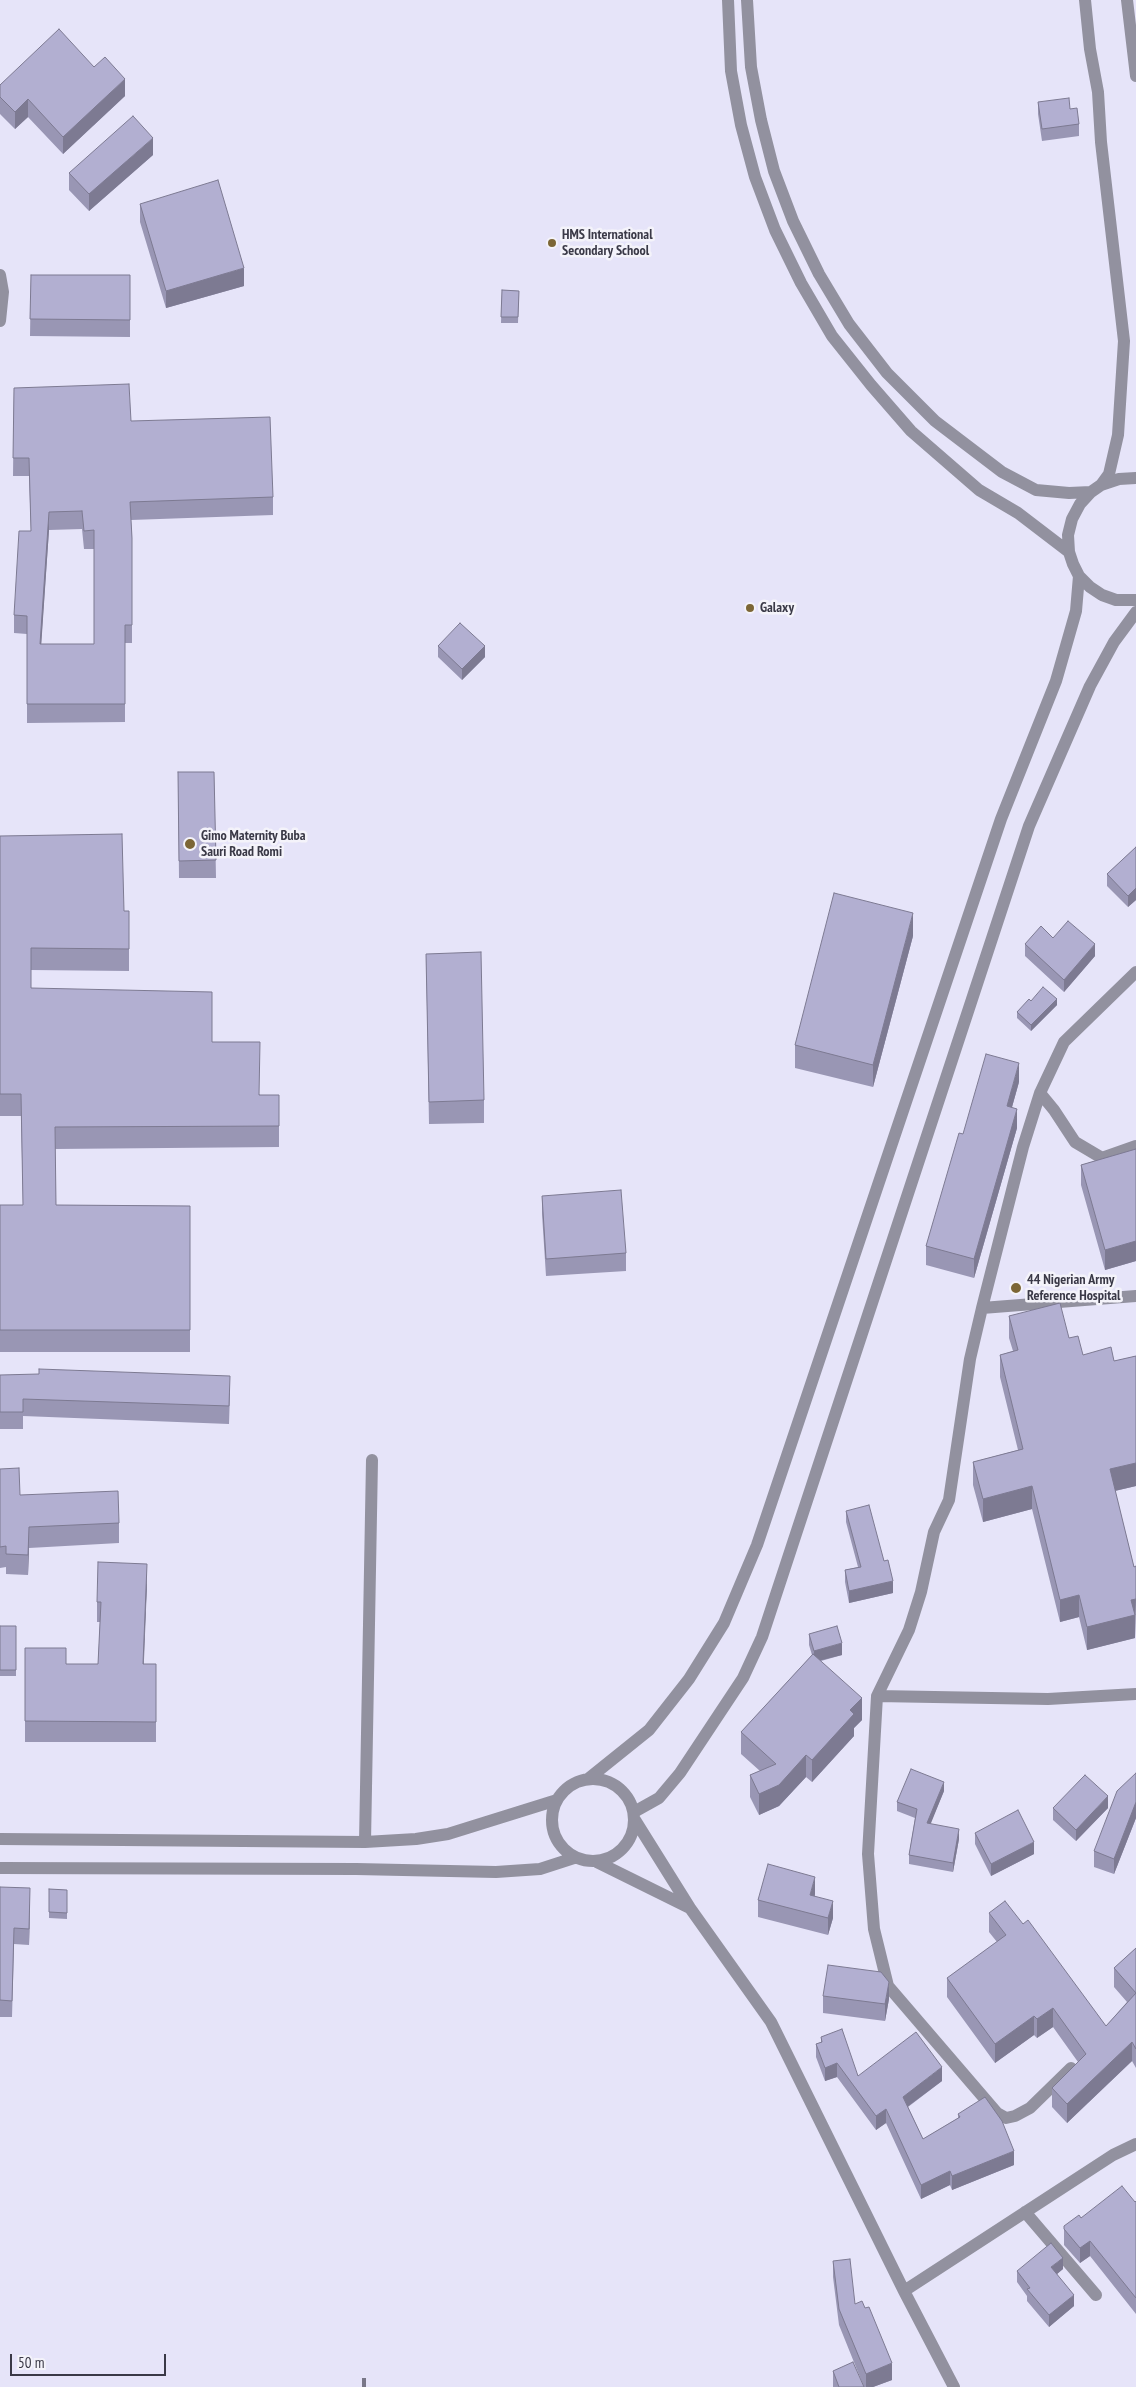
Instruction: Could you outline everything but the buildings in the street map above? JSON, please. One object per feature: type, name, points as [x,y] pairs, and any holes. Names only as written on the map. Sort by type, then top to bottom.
[{"type":"street","points":[[728,0],[731,71],[741,125],[755,178],[782,245],[801,284],[832,336],[911,431],[979,490],[1018,513],[1069,552]]},
{"type":"street","points":[[747,0],[751,67],[761,120],[774,171],[798,230],[819,274],[849,324],[887,373],[936,421],[1002,472],[1036,490],[1069,493],[1096,488],[1119,479],[1136,478]]},
{"type":"street","points":[[1085,0],[1090,49],[1098,92],[1101,142],[1124,341],[1118,435],[1109,474],[1080,504],[1072,519],[1068,535],[1069,552],[1080,576],[1102,595],[1116,600],[1136,600]]},
{"type":"street","points":[[1127,0],[1136,76]]},
{"type":"street","points":[[0,275],[3,292],[0,322]]},
{"type":"street","points":[[588,1779],[649,1730],[689,1679],[724,1623],[756,1545],[998,828],[1056,681],[1076,611],[1080,576]]},
{"type":"street","points":[[597,1862],[612,1858],[624,1848],[632,1835],[635,1816],[659,1798],[680,1773],[743,1678],[762,1637],[1029,826],[1090,686],[1114,642],[1136,612]]},
{"type":"street","points":[[1071,2068],[1030,2108],[1015,2116],[1006,2118],[997,2113],[985,2101],[888,1986],[874,1929],[868,1854],[878,1696],[909,1630],[921,1592],[934,1532],[949,1500],[970,1359],[1023,1147],[1040,1093],[1064,1042],[1136,972]]},
{"type":"street","points":[[1040,1093],[1054,1110],[1075,1142],[1102,1158],[1136,1146]]},
{"type":"street","points":[[982,1308],[1136,1296]]},
{"type":"street","points":[[365,1842],[372,1460]]},
{"type":"street","points":[[878,1696],[1048,1699],[1136,1694]]},
{"type":"street","points":[[574,1858],[556,1840],[552,1827],[552,1813],[556,1800],[576,1782],[588,1779],[601,1779],[616,1786],[628,1797],[635,1816],[690,1908],[771,2022],[904,2291],[954,2387]]},
{"type":"street","points":[[0,1839],[365,1842],[416,1839],[448,1834],[556,1800]]},
{"type":"street","points":[[0,1868],[356,1869],[496,1872],[540,1869],[574,1858],[597,1862],[690,1908]]},
{"type":"street","points":[[904,2291],[1112,2155],[1136,2144]]},
{"type":"street","points":[[1025,2212],[1096,2295]]},
{"type":"railway","points":[[364,2370],[364,2387]]},
{"type":"place","name":"HMS International Secondary School","points":[[552,243]]},
{"type":"place","name":"Galaxy","points":[[750,608]]},
{"type":"place","name":"Gimo Maternity Buba Sauri Road Romi","points":[[190,844]]},
{"type":"place","name":"44 Nigerian Army Reference Hospital","points":[[1016,1288]]}]
